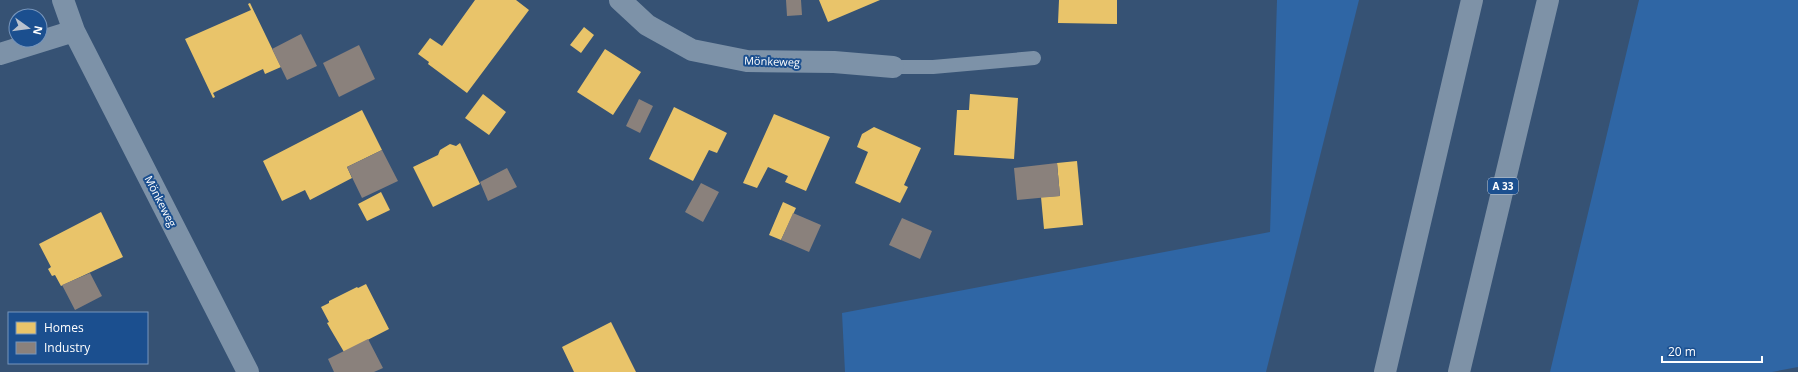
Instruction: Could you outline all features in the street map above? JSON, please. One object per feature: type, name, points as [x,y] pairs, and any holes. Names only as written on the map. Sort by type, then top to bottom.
[{"type":"highway","points":[[1385,372],[1472,0]]},
{"type":"highway","name":"A 33","points":[[1459,372],[1548,0]]},
{"type":"street","name":"Mönkeweg","points":[[63,0],[74,31],[248,372]]},
{"type":"street","name":"Mönkeweg","points":[[620,0],[647,25],[692,50],[747,61],[834,62],[893,68]]},
{"type":"street","points":[[0,54],[74,31]]},
{"type":"lane","points":[[893,68],[933,67],[1034,58]]},
{"type":"shaded area","points":[[1277,0],[1359,0],[1266,372],[845,372],[842,313],[1270,232]]},
{"type":"shaded area","points":[[1639,0],[1798,0],[1798,367],[1772,372],[1550,372]]},
{"type":"building: Homes","points":[[475,0],[516,0],[529,10],[467,93],[428,64],[429,62],[418,54],[430,38],[442,46]]},
{"type":"building: Homes","points":[[819,0],[880,0],[828,22]]},
{"type":"building: Homes","points":[[1059,0],[1117,0],[1117,24],[1058,23]]},
{"type":"building: Homes","points":[[250,3],[281,67],[265,74],[263,69],[213,93],[215,97],[213,98],[185,39],[251,10],[248,4]]},
{"type":"building: Homes","points":[[584,27],[594,35],[581,53],[570,45]]},
{"type":"building: Homes","points":[[605,49],[641,72],[613,115],[577,92]]},
{"type":"building: Homes","points":[[483,94],[506,112],[489,135],[465,118]]},
{"type":"building: Homes","points":[[970,94],[1018,98],[1014,159],[954,155],[957,110],[969,110]]},
{"type":"building: Homes","points":[[674,107],[727,133],[717,153],[709,150],[693,181],[649,159]]},
{"type":"building: Homes","points":[[362,110],[382,150],[347,167],[352,178],[310,200],[305,190],[282,201],[263,161]]},
{"type":"building: Homes","points":[[774,114],[830,137],[806,191],[785,182],[788,176],[768,167],[757,188],[743,183]]},
{"type":"building: Homes","points":[[874,127],[921,148],[904,185],[908,187],[900,203],[855,183],[868,152],[857,147],[862,134]]},
{"type":"building: Homes","points":[[460,143],[480,184],[433,207],[413,167],[438,155],[440,150],[450,144],[456,146]]},
{"type":"building: Homes","points":[[1077,161],[1083,225],[1044,229],[1041,197],[1060,196],[1057,163]]},
{"type":"building: Homes","points":[[381,192],[390,210],[367,221],[358,204]]},
{"type":"building: Homes","points":[[783,202],[796,208],[781,240],[769,235]]},
{"type":"building: Homes","points":[[101,212],[123,257],[61,286],[55,275],[52,276],[48,269],[51,267],[39,244]]},
{"type":"building: Homes","points":[[366,284],[389,329],[344,352],[327,323],[329,322],[321,307],[329,303],[329,301]]},
{"type":"building: Homes","points":[[611,322],[636,372],[574,372],[562,347]]},
{"type":"building: Industry","points":[[786,0],[801,0],[802,15],[787,16]]},
{"type":"building: Industry","points":[[301,34],[317,66],[287,80],[272,49]]},
{"type":"building: Industry","points":[[359,45],[375,79],[339,97],[323,63]]},
{"type":"building: Industry","points":[[639,99],[653,106],[640,133],[626,126]]},
{"type":"building: Industry","points":[[382,150],[398,181],[362,198],[347,167]]},
{"type":"building: Industry","points":[[1057,163],[1060,196],[1017,200],[1014,168]]},
{"type":"building: Industry","points":[[507,168],[517,187],[488,201],[480,182]]},
{"type":"building: Industry","points":[[701,183],[719,192],[703,222],[685,212]]},
{"type":"building: Industry","points":[[793,213],[821,225],[809,252],[781,240]]},
{"type":"building: Industry","points":[[902,218],[932,231],[920,259],[889,245]]},
{"type":"building: Industry","points":[[90,273],[102,296],[75,310],[62,285]]},
{"type":"building: Industry","points":[[368,339],[383,368],[374,372],[334,372],[328,359]]}]
